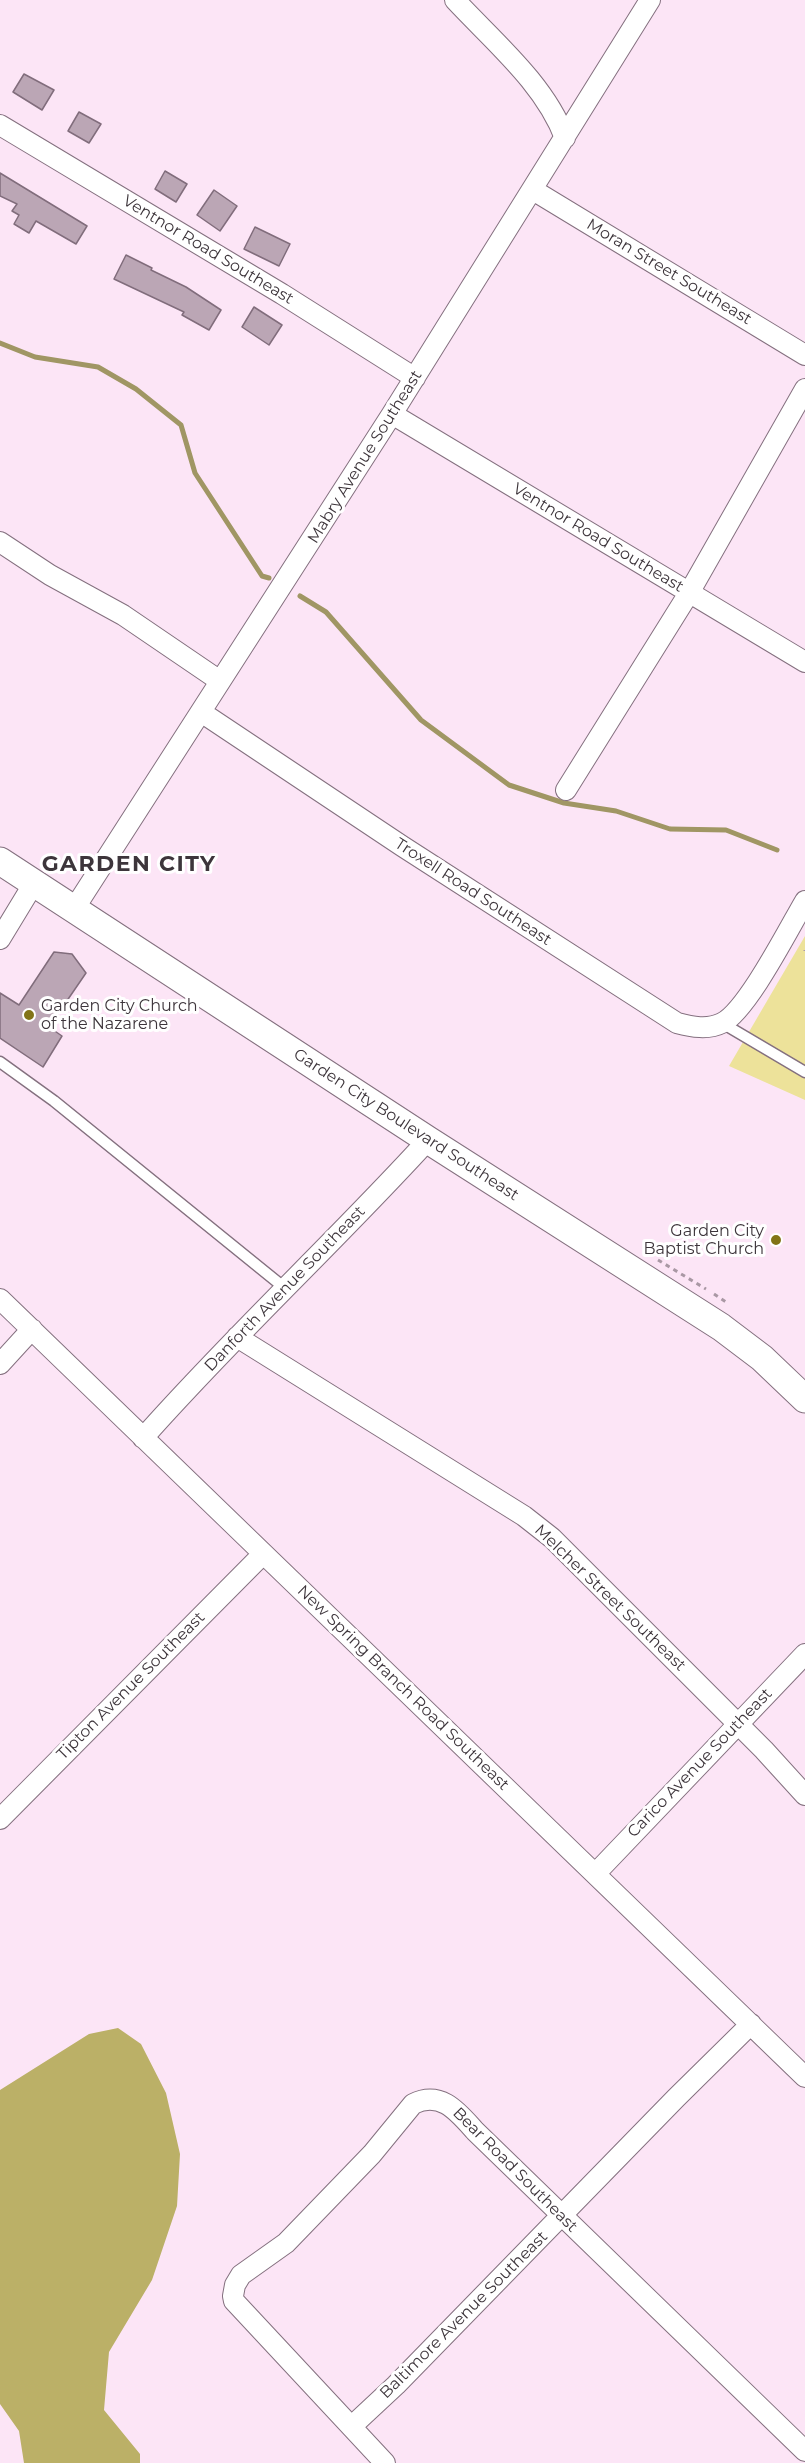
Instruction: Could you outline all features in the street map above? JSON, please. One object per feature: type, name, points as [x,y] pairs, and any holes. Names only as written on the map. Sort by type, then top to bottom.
[{"type":"street","points":[[456,0],[545,97],[557,116],[565,138]]},
{"type":"street","name":"Mabry Avenue Southeast","points":[[74,909],[415,378],[650,0]]},
{"type":"street","name":"Ventnor Road Southeast","points":[[0,125],[282,294],[415,378]]},
{"type":"street","name":"Moran Street Southeast","points":[[533,190],[805,355]]},
{"type":"street","points":[[566,790],[689,593],[805,389]]},
{"type":"street","name":"Ventnor Road Southeast","points":[[392,414],[805,662]]},
{"type":"street","points":[[0,542],[50,575],[123,615],[220,681]]},
{"type":"street","name":"Troxell Road Southeast","points":[[201,712],[402,846],[677,1023],[692,1027],[707,1027],[722,1023]]},
{"type":"street","name":"Garden City Boulevard Southeast","points":[[0,861],[428,1140],[721,1327],[762,1358],[805,1399]]},
{"type":"street","points":[[0,939],[34,883]]},
{"type":"street","points":[[722,1023],[735,1015],[748,997],[805,901]]},
{"type":"street","name":"Danforth Avenue Southeast","points":[[143,1438],[237,1337],[428,1140]]},
{"type":"street","name":"New Spring Branch Road Southeast","points":[[0,1299],[805,2077]]},
{"type":"street","points":[[0,1364],[32,1329]]},
{"type":"street","name":"Melcher Street Southeast","points":[[237,1337],[524,1516],[552,1538],[805,1795]]},
{"type":"street","name":"Tipton Avenue Southeast","points":[[0,1819],[263,1554]]},
{"type":"street","name":"Carico Avenue Southeast","points":[[596,1873],[805,1654]]},
{"type":"street","name":"Baltimore Avenue Southeast","points":[[352,2426],[405,2377],[752,2024]]},
{"type":"street","name":"Bear Road Southeast","points":[[352,2426],[234,2301],[235,2285],[241,2275],[286,2243],[372,2154],[413,2104],[423,2099],[433,2098],[458,2111],[475,2132],[805,2451]]},
{"type":"street","points":[[352,2426],[385,2463]]},
{"type":"lane","points":[[722,1023],[805,1072]]},
{"type":"lane","points":[[0,1062],[54,1101],[286,1289]]},
{"type":"path","points":[[694,1281],[706,1289]]},
{"type":"shaded area","points":[[805,936],[805,1100],[729,1066]]},
{"type":"shaded area","points":[[118,2028],[141,2044],[166,2093],[180,2154],[177,2206],[152,2280],[109,2352],[104,2410],[140,2454],[140,2463],[24,2463],[19,2431],[0,2404],[0,2090],[89,2034]]},
{"type":"building","points":[[24,74],[54,90],[42,110],[13,92]]},
{"type":"building","points":[[79,112],[101,124],[89,143],[68,131]]},
{"type":"building","points":[[165,171],[187,184],[176,202],[155,189]]},
{"type":"building","points":[[0,173],[87,226],[76,244],[36,221],[29,233],[14,224],[19,215],[12,211],[17,204],[0,196]]},
{"type":"building","points":[[214,190],[237,206],[220,231],[197,215]]},
{"type":"building","points":[[255,227],[290,244],[279,266],[244,249]]},
{"type":"building","points":[[126,255],[186,287],[221,310],[209,330],[182,315],[184,312],[114,279]]},
{"type":"building","points":[[254,307],[282,325],[269,345],[242,327]]},
{"type":"building","name":"Garden City Church of the Nazarene","points":[[54,952],[72,954],[86,973],[49,1027],[62,1036],[43,1067],[0,1038],[0,993],[19,1005]]},
{"type":"waterway","points":[[0,343],[35,357],[98,367],[136,389],[181,425],[195,473],[262,576],[269,578]]},
{"type":"waterway","points":[[300,596],[326,612],[421,720],[509,785],[564,803],[616,811],[670,829],[726,830],[777,850]]},
{"type":"place","name":"Garden City Church of the Nazarene","points":[[29,1015]]},
{"type":"place","name":"Garden City Baptist Church","points":[[776,1240]]},
{"type":"district","name":"GARDEN CITY","points":[[129,865]]}]
